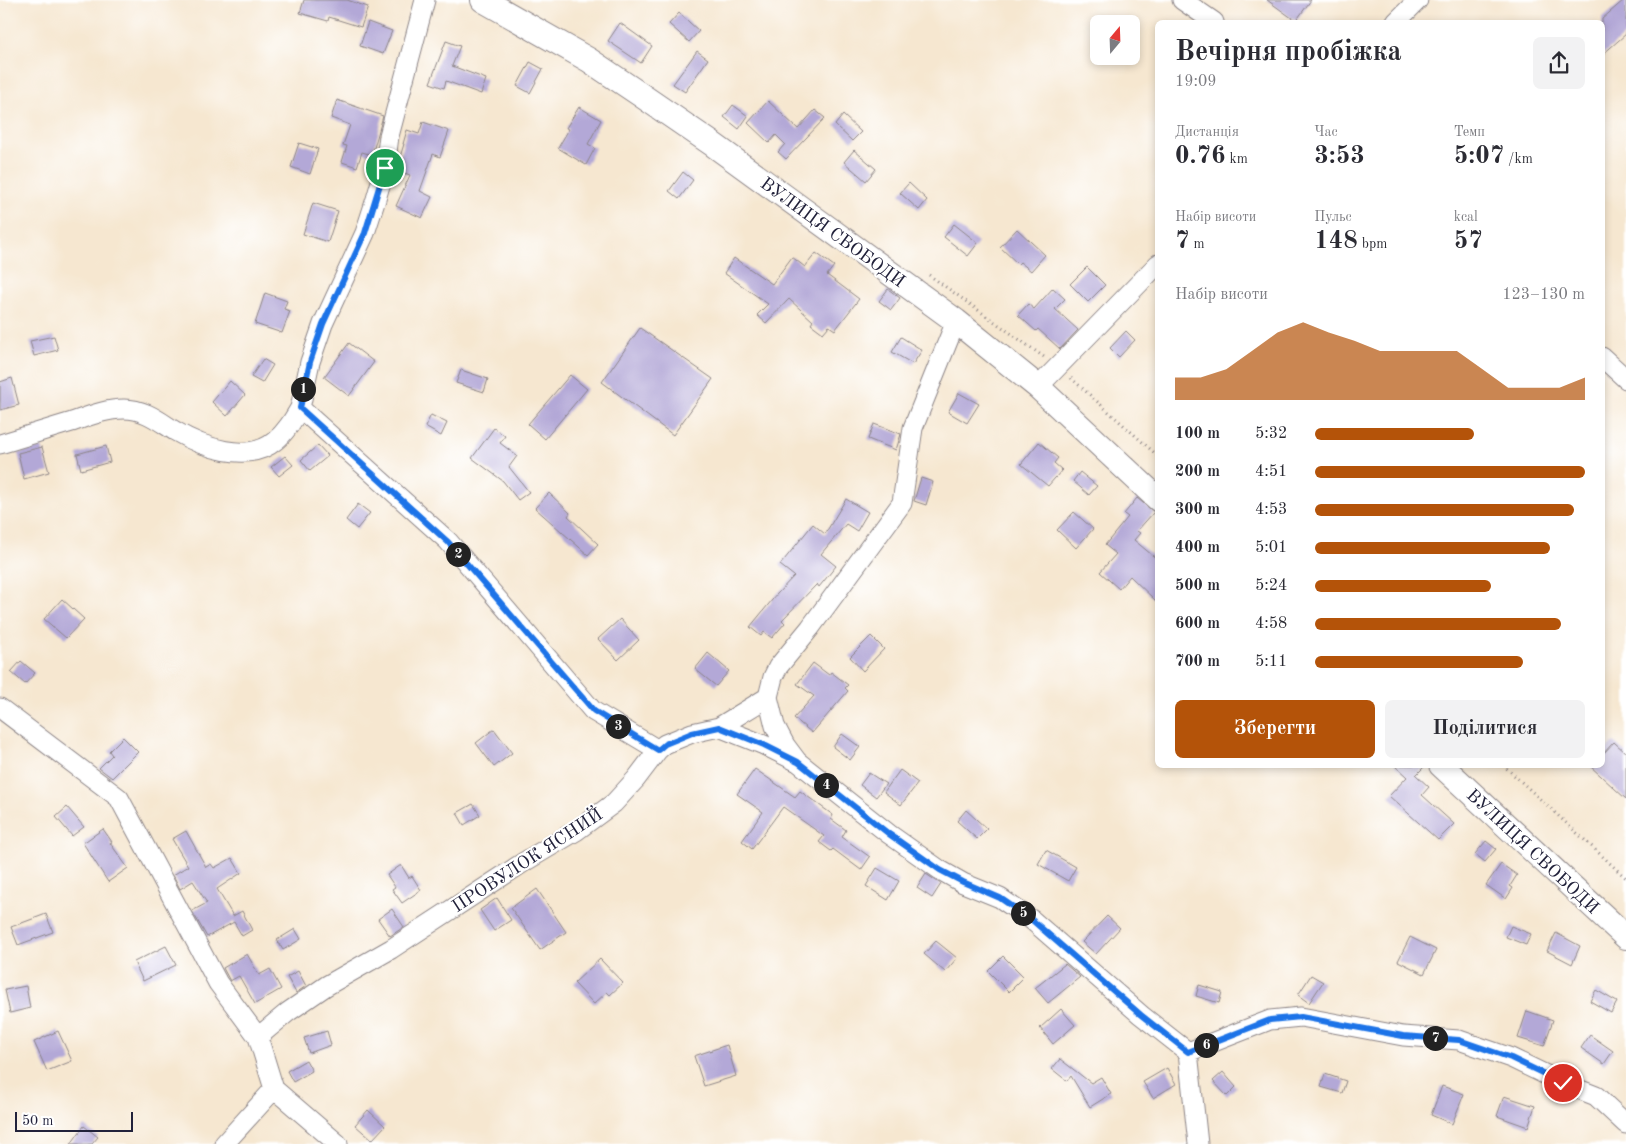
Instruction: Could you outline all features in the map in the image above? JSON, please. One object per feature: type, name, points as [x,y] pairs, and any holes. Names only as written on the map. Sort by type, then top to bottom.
[{"type":"street","points":[[0,444],[103,412],[124,409],[155,417],[181,434],[212,448],[232,451],[256,451],[274,442],[292,423],[300,408],[310,362],[323,324],[365,233],[385,168],[390,136],[424,0]]},
{"type":"street","name":"ВУЛИЦЯ СВОБОДИ","points":[[483,0],[589,60],[641,95],[711,143],[956,321],[1038,387],[1155,496]]},
{"type":"street","points":[[1182,0],[1211,20]]},
{"type":"street","points":[[1398,20],[1418,0]]},
{"type":"street","points":[[1038,387],[1155,267]]},
{"type":"street","points":[[798,762],[785,745],[776,726],[768,697],[773,678],[778,667],[810,628],[902,502],[913,428],[956,321]]},
{"type":"street","points":[[1605,360],[1626,379]]},
{"type":"street","points":[[300,408],[448,542],[594,711],[658,750]]},
{"type":"street","name":"ПРОВУЛОК ЯСНИЙ","points":[[258,1037],[288,1012],[326,986],[391,948],[524,862],[576,831],[614,803],[665,744],[692,733],[719,727],[768,697]]},
{"type":"street","points":[[0,708],[119,798],[218,983],[258,1037],[274,1089],[338,1144]]},
{"type":"street","points":[[719,727],[764,745],[798,762],[889,834],[940,870],[1014,906],[1141,1015],[1188,1052],[1198,1144]]},
{"type":"street","name":"ВУЛИЦЯ СВОБОДИ","points":[[1444,768],[1626,937]]},
{"type":"street","points":[[1188,1052],[1270,1020],[1301,1017],[1403,1036],[1459,1040],[1511,1058],[1563,1083],[1596,1096],[1626,1124]]},
{"type":"street","points":[[224,1144],[274,1089]]},
{"type":"path","points":[[1506,768],[1626,878]]},
{"type":"building","points":[[304,0],[347,0],[368,7],[361,27],[329,17],[328,21],[300,13]]},
{"type":"building","points":[[1267,0],[1311,0],[1297,20]]},
{"type":"building","points":[[1626,0],[1626,34],[1605,52],[1605,20],[1602,19]]},
{"type":"building","points":[[679,13],[699,31],[689,42],[669,24]]},
{"type":"building","points":[[368,22],[392,31],[383,54],[360,46]]},
{"type":"building","points":[[620,23],[652,46],[641,63],[608,41]]},
{"type":"building","points":[[446,41],[460,46],[452,66],[486,79],[481,94],[446,81],[444,88],[430,83]]},
{"type":"building","points":[[697,51],[708,59],[685,92],[673,84]]},
{"type":"building","points":[[530,62],[543,69],[530,93],[517,86]]},
{"type":"building","points":[[337,100],[383,116],[372,155],[362,152],[357,167],[342,162],[347,146],[343,145],[350,125],[331,118]]},
{"type":"building","points":[[768,101],[798,129],[815,110],[825,118],[786,159],[778,152],[785,144],[776,135],[769,143],[748,123]]},
{"type":"building","points":[[733,105],[748,116],[739,129],[724,117]]},
{"type":"building","points":[[579,107],[601,120],[588,144],[595,148],[586,165],[558,148],[569,129],[566,128]]},
{"type":"building","points":[[843,115],[861,132],[852,141],[835,125]]},
{"type":"building","points":[[423,122],[449,131],[440,157],[433,154],[420,191],[432,197],[422,218],[396,206],[410,175],[396,170],[407,130],[419,134]]},
{"type":"building","points":[[299,143],[318,149],[310,174],[291,167]]},
{"type":"building","points":[[854,150],[876,169],[866,181],[844,162]]},
{"type":"building","points":[[683,172],[693,180],[679,199],[669,191]]},
{"type":"building","points":[[909,183],[927,200],[919,210],[900,193]]},
{"type":"building","points":[[313,203],[338,211],[328,242],[303,234]]},
{"type":"building","points":[[954,224],[978,243],[968,256],[944,237]]},
{"type":"building","points":[[1017,229],[1045,255],[1031,271],[1020,262],[1018,264],[1000,247]]},
{"type":"building","points":[[816,253],[834,266],[827,275],[859,299],[835,330],[829,326],[823,333],[811,324],[813,321],[789,299],[766,323],[757,315],[768,304],[724,273],[734,258],[772,284],[792,257],[805,267]]},
{"type":"building","points":[[1087,267],[1105,285],[1088,302],[1070,284]]},
{"type":"building","points":[[1053,288],[1065,299],[1055,309],[1078,330],[1060,349],[1038,329],[1036,331],[1018,315],[1028,304],[1034,309]]},
{"type":"building","points":[[888,289],[900,298],[891,310],[879,301]]},
{"type":"building","points":[[265,293],[287,301],[284,309],[290,311],[282,333],[255,324]]},
{"type":"building","points":[[640,328],[713,379],[673,435],[602,382]]},
{"type":"building","points":[[1126,331],[1135,340],[1119,357],[1110,348]]},
{"type":"building","points":[[54,336],[58,350],[34,356],[30,341]]},
{"type":"building","points":[[901,337],[922,350],[913,364],[892,352]]},
{"type":"building","points":[[349,343],[374,362],[349,396],[324,377]]},
{"type":"building","points":[[263,359],[273,365],[262,383],[251,377]]},
{"type":"building","points":[[461,370],[488,379],[484,392],[456,383]]},
{"type":"building","points":[[570,375],[587,389],[545,439],[528,424]]},
{"type":"building","points":[[12,378],[19,405],[0,410],[0,382]]},
{"type":"building","points":[[230,381],[245,395],[227,416],[212,402]]},
{"type":"building","points":[[959,393],[979,404],[967,423],[948,412]]},
{"type":"building","points":[[431,415],[447,423],[441,436],[425,427]]},
{"type":"building","points":[[874,424],[901,434],[896,450],[868,439]]},
{"type":"building","points":[[494,428],[505,436],[500,443],[517,456],[509,467],[529,492],[518,500],[503,481],[472,458]]},
{"type":"building","points":[[1039,442],[1058,458],[1054,463],[1062,470],[1048,486],[1021,464]]},
{"type":"building","points":[[318,445],[328,456],[310,471],[301,460]]},
{"type":"building","points":[[106,446],[110,462],[81,470],[77,454]]},
{"type":"building","points":[[42,447],[49,472],[24,479],[18,453]]},
{"type":"building","points":[[285,456],[293,465],[279,476],[271,467]]},
{"type":"building","points":[[1080,472],[1097,486],[1089,495],[1073,481]]},
{"type":"building","points":[[921,478],[933,482],[926,505],[914,501]]},
{"type":"building","points":[[549,493],[570,513],[568,516],[598,544],[588,555],[535,508]]},
{"type":"building","points":[[1137,498],[1154,512],[1137,531],[1140,533],[1134,540],[1155,558],[1155,600],[1130,576],[1119,589],[1100,572],[1116,554],[1105,545],[1128,517],[1124,514]]},
{"type":"building","points":[[846,499],[868,512],[857,531],[846,524],[821,554],[836,566],[819,587],[817,584],[782,620],[785,623],[772,638],[764,632],[761,636],[750,627],[794,576],[780,565],[813,524],[825,534]]},
{"type":"building","points":[[358,504],[370,513],[357,529],[346,520]]},
{"type":"building","points":[[1074,512],[1093,529],[1076,548],[1057,530]]},
{"type":"building","points":[[62,599],[84,619],[66,638],[44,619]]},
{"type":"building","points":[[620,619],[639,640],[618,660],[598,639]]},
{"type":"building","points":[[871,636],[884,649],[863,671],[850,657]]},
{"type":"building","points":[[708,653],[729,671],[716,686],[695,669]]},
{"type":"building","points":[[21,661],[35,673],[25,684],[11,672]]},
{"type":"building","points":[[813,663],[829,675],[831,672],[848,685],[845,688],[848,691],[812,733],[794,718],[814,696],[797,684]]},
{"type":"building","points":[[494,729],[512,753],[494,767],[476,743]]},
{"type":"building","points":[[842,734],[860,747],[850,760],[833,747]]},
{"type":"building","points":[[123,737],[138,752],[112,778],[99,768],[112,755],[109,751]]},
{"type":"building","points":[[1614,742],[1626,753],[1626,799],[1592,768],[1605,768],[1605,752]]},
{"type":"building","points":[[1397,768],[1423,768],[1416,775],[1429,787],[1422,795],[1454,824],[1438,840],[1389,796],[1407,777]]},
{"type":"building","points":[[755,769],[795,797],[800,791],[833,815],[831,819],[846,830],[842,837],[870,857],[861,870],[833,849],[831,851],[819,842],[824,836],[783,807],[752,849],[742,841],[763,812],[737,794]]},
{"type":"building","points":[[900,770],[918,783],[901,805],[884,792]]},
{"type":"building","points":[[869,773],[886,784],[876,797],[860,785]]},
{"type":"building","points":[[473,804],[480,815],[464,825],[457,813]]},
{"type":"building","points":[[67,807],[84,827],[72,836],[56,817]]},
{"type":"building","points":[[966,810],[987,829],[977,839],[957,821]]},
{"type":"building","points":[[103,829],[112,842],[110,843],[128,868],[108,882],[83,843]]},
{"type":"building","points":[[186,831],[206,867],[211,864],[214,868],[232,858],[241,873],[217,889],[233,916],[242,911],[252,930],[242,936],[234,922],[207,937],[192,911],[207,903],[193,881],[180,889],[173,875],[188,866],[172,839]]},
{"type":"building","points":[[1486,841],[1496,849],[1485,862],[1475,854]]},
{"type":"building","points":[[1046,850],[1076,867],[1068,881],[1038,864]]},
{"type":"building","points":[[1501,864],[1517,875],[1510,886],[1513,888],[1506,899],[1486,885]]},
{"type":"building","points":[[401,865],[409,878],[412,876],[421,890],[402,903],[392,889],[395,887],[387,875]]},
{"type":"building","points":[[877,868],[899,881],[888,900],[866,886]]},
{"type":"building","points":[[926,874],[941,884],[932,898],[917,888]]},
{"type":"building","points":[[537,889],[566,932],[540,950],[511,908]]},
{"type":"building","points":[[497,898],[511,920],[494,931],[480,910]]},
{"type":"building","points":[[392,909],[404,927],[390,936],[378,919]]},
{"type":"building","points":[[46,914],[53,932],[18,945],[11,927]]},
{"type":"building","points":[[1107,916],[1120,928],[1096,954],[1082,942]]},
{"type":"building","points":[[1511,926],[1531,934],[1526,945],[1506,937]]},
{"type":"building","points":[[295,929],[301,939],[283,950],[277,940]]},
{"type":"building","points":[[1556,933],[1580,946],[1572,964],[1547,951]]},
{"type":"building","points":[[1410,937],[1436,950],[1424,974],[1398,961]]},
{"type":"building","points":[[936,941],[957,958],[945,972],[924,954]]},
{"type":"building","points":[[166,946],[176,965],[143,981],[134,962]]},
{"type":"building","points":[[247,954],[259,975],[270,969],[281,989],[255,1004],[239,976],[230,981],[223,968]]},
{"type":"building","points":[[1003,956],[1024,977],[1009,992],[988,971]]},
{"type":"building","points":[[600,959],[623,983],[610,995],[607,992],[594,1004],[574,983]]},
{"type":"building","points":[[1065,964],[1080,977],[1048,1003],[1035,988]]},
{"type":"building","points":[[298,971],[306,986],[296,993],[287,977]]},
{"type":"building","points":[[1311,975],[1323,982],[1309,1003],[1298,995]]},
{"type":"building","points":[[1199,985],[1222,992],[1219,1003],[1196,996]]},
{"type":"building","points":[[26,986],[30,1008],[10,1013],[5,990]]},
{"type":"building","points":[[1596,990],[1617,1002],[1611,1013],[1590,1001]]},
{"type":"building","points":[[1061,1009],[1075,1025],[1053,1044],[1040,1028]]},
{"type":"building","points":[[1527,1011],[1553,1020],[1544,1046],[1518,1038]]},
{"type":"building","points":[[58,1031],[72,1061],[47,1071],[34,1042]]},
{"type":"building","points":[[327,1031],[331,1045],[309,1053],[304,1038]]},
{"type":"building","points":[[1590,1035],[1613,1051],[1604,1064],[1581,1048]]},
{"type":"building","points":[[727,1045],[736,1076],[704,1086],[694,1056]]},
{"type":"building","points":[[1060,1059],[1091,1083],[1101,1077],[1111,1094],[1090,1107],[1071,1076],[1067,1081],[1052,1069]]},
{"type":"building","points":[[306,1060],[312,1071],[293,1082],[287,1071]]},
{"type":"building","points":[[1167,1068],[1176,1084],[1153,1098],[1143,1082]]},
{"type":"building","points":[[1223,1072],[1236,1087],[1227,1096],[1213,1081]]},
{"type":"building","points":[[1325,1074],[1346,1081],[1342,1093],[1321,1087]]},
{"type":"building","points":[[1442,1086],[1464,1094],[1452,1124],[1431,1115]]},
{"type":"building","points":[[1504,1096],[1535,1106],[1528,1127],[1497,1116]]},
{"type":"building","points":[[368,1110],[385,1126],[372,1140],[355,1125]]},
{"type":"building","points":[[84,1126],[98,1137],[92,1144],[71,1144]]},
{"type":"route","points":[[385,168],[365,233],[323,324],[310,362],[300,408],[448,542],[594,711],[658,750],[665,744],[692,733],[719,727],[764,745],[798,762],[889,834],[940,870],[1014,906],[1141,1015],[1188,1052],[1270,1020],[1301,1017],[1403,1036],[1459,1040],[1511,1058],[1563,1083]]}]
